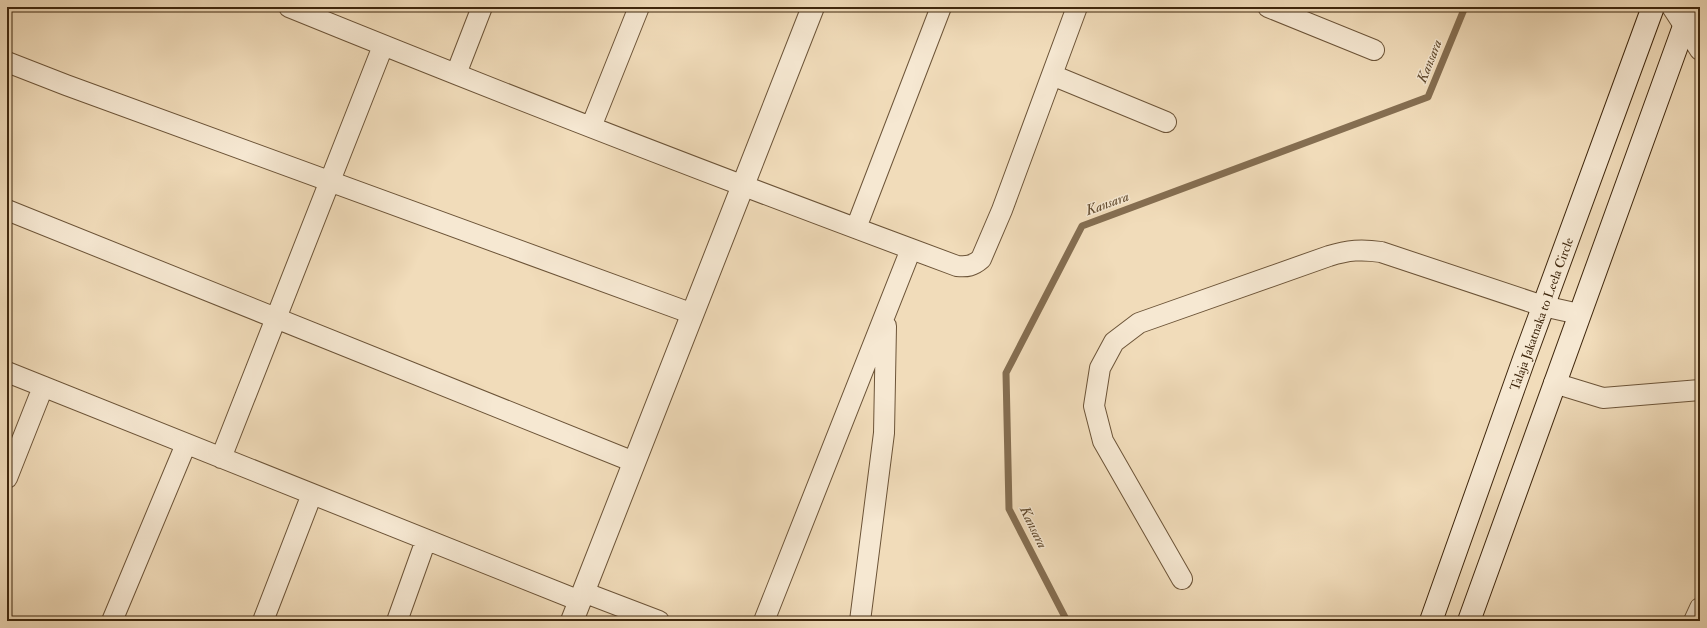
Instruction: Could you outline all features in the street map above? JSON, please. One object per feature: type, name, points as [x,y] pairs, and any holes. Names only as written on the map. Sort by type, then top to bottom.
[{"type":"main road","points":[[572,621],[813,7]]},
{"type":"main road","name":"Talaja Jakatnaka to Leela Circle","points":[[1431,621],[1543,306],[1653,7]]},
{"type":"main road","points":[[1469,621],[1687,16]]},
{"type":"street","points":[[289,7],[323,13],[383,46],[743,186],[957,266],[966,267],[974,265],[981,260],[1002,210],[1077,7]]},
{"type":"street","points":[[456,74],[482,7]]},
{"type":"street","points":[[591,127],[639,7]]},
{"type":"street","points":[[856,228],[941,7]]},
{"type":"street","points":[[1268,7],[1374,50]]},
{"type":"street","points":[[1672,7],[1687,16],[1700,50]]},
{"type":"street","points":[[221,458],[383,46]]},
{"type":"street","points":[[7,62],[66,85],[693,314]]},
{"type":"street","points":[[1052,75],[1166,122]]},
{"type":"street","points":[[7,210],[634,462]]},
{"type":"street","points":[[764,621],[911,249]]},
{"type":"street","points":[[1182,579],[1103,441],[1094,406],[1100,368],[1114,342],[1139,323],[1329,256],[1346,251],[1364,249],[1381,252],[1543,306],[1579,314]]},
{"type":"street","points":[[860,621],[884,433],[886,312]]},
{"type":"street","points":[[7,372],[426,540],[582,597],[659,621]]},
{"type":"street","points":[[1554,383],[1603,398],[1700,390]]},
{"type":"street","points":[[7,478],[43,387]]},
{"type":"street","points":[[112,621],[186,444]]},
{"type":"street","points":[[263,621],[312,494]]},
{"type":"street","points":[[397,621],[426,540]]},
{"type":"street","points":[[1694,621],[1700,608]]},
{"type":"waterway","name":"Kansara","points":[[1067,621],[1009,509],[1006,373],[1082,226],[1428,97],[1465,7]]}]
